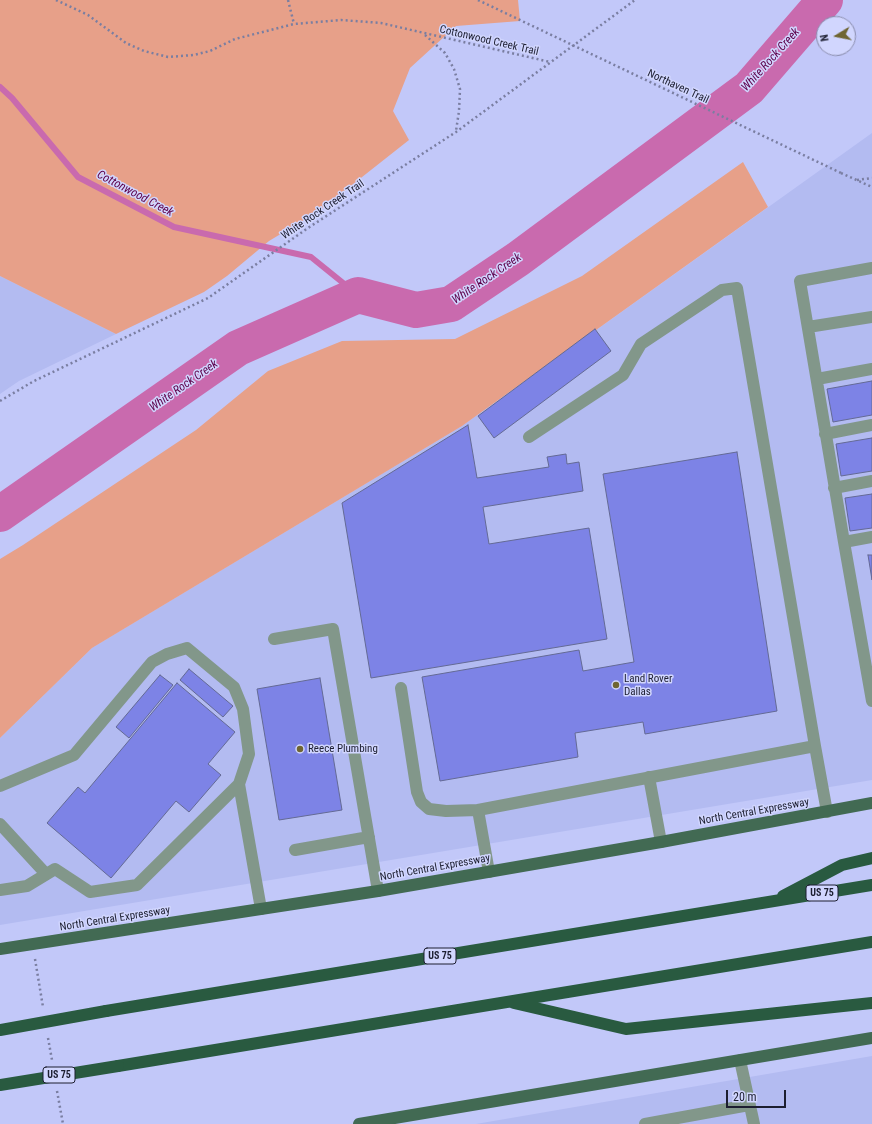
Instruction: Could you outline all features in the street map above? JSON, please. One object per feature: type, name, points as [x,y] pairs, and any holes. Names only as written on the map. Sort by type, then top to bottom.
[{"type":"highway","points":[[773,901],[842,865],[872,858]]},
{"type":"highway","name":"US 75","points":[[0,1030],[106,1011],[872,885]]},
{"type":"highway","name":"US 75","points":[[0,1085],[872,942]]},
{"type":"highway","points":[[507,1002],[626,1029],[872,1003]]},
{"type":"main road","name":"North Central Expressway","points":[[0,949],[378,891],[661,842],[872,803]]},
{"type":"main road","points":[[360,1124],[872,1038]]},
{"type":"lane","points":[[872,268],[800,281],[834,488],[872,701]]},
{"type":"lane","points":[[529,437],[623,375],[641,344],[722,290],[737,288],[827,812]]},
{"type":"lane","points":[[808,327],[872,317]]},
{"type":"lane","points":[[816,379],[872,369]]},
{"type":"lane","points":[[826,434],[872,426]]},
{"type":"lane","points":[[834,488],[872,481]]},
{"type":"lane","points":[[844,542],[872,538]]},
{"type":"lane","points":[[274,639],[333,629],[378,891]]},
{"type":"lane","points":[[0,786],[74,755],[152,662],[168,654],[187,648],[234,687],[243,709],[248,754],[239,784],[262,909]]},
{"type":"lane","points":[[401,688],[417,792],[421,802],[429,809],[446,811],[478,810],[815,746]]},
{"type":"lane","points":[[649,777],[661,842]]},
{"type":"lane","points":[[0,890],[27,886],[55,869],[90,892],[137,885],[239,784]]},
{"type":"lane","points":[[478,810],[489,872]]},
{"type":"lane","points":[[0,824],[46,874]]},
{"type":"lane","points":[[295,850],[369,837]]},
{"type":"lane","points":[[740,1060],[754,1124]]},
{"type":"lane","points":[[645,1124],[749,1105]]},
{"type":"path","name":"Cottonwood Creek Trail","points":[[56,0],[88,14],[126,43],[144,51],[168,57],[194,55],[210,51],[235,39],[294,24],[341,20],[381,24],[550,62]]},
{"type":"path","points":[[288,0],[294,24]]},
{"type":"path","name":"Northaven Trail","points":[[478,0],[872,187]]},
{"type":"path","name":"White Rock Creek Trail","points":[[0,401],[34,380],[208,298],[308,228],[456,132],[635,0]]},
{"type":"path","name":"Cottonwood Creek Trail","points":[[425,34],[445,53],[454,69],[460,89],[460,111],[456,132]]},
{"type":"path","points":[[857,180],[872,178]]},
{"type":"shaded area","points":[[0,0],[518,0],[520,21],[456,26],[410,68],[393,111],[409,140],[319,211],[269,241],[227,276],[204,292],[116,334],[0,276]]},
{"type":"shaded area","points":[[872,133],[872,780],[0,925],[0,738],[92,648],[462,426]]},
{"type":"shaded area","points":[[743,162],[768,207],[462,426],[92,648],[0,738],[0,559],[196,430],[268,371],[342,341],[455,339],[582,276]]},
{"type":"shaded area","points":[[0,276],[116,334],[19,381],[0,394]]},
{"type":"shaded area","points":[[872,1056],[872,1124],[476,1124]]},
{"type":"building","points":[[595,329],[611,351],[494,438],[478,416]]},
{"type":"building","points":[[872,381],[872,415],[833,422],[827,389]]},
{"type":"building","points":[[468,425],[477,478],[549,467],[547,457],[566,454],[567,464],[579,462],[583,491],[483,507],[489,544],[589,528],[607,639],[371,678],[342,503]]},
{"type":"building","points":[[872,438],[872,471],[841,476],[836,444]]},
{"type":"building","points":[[737,452],[777,711],[645,734],[643,722],[575,733],[578,757],[440,781],[422,677],[579,650],[583,671],[634,662],[603,474]]},
{"type":"building","points":[[872,494],[872,528],[850,531],[845,498]]},
{"type":"building","points":[[868,555],[872,555],[872,580]]},
{"type":"building","points":[[189,669],[233,706],[223,717],[180,680]]},
{"type":"building","points":[[160,675],[173,685],[129,738],[116,727]]},
{"type":"building","name":"Reece Plumbing","points":[[320,678],[342,810],[279,820],[257,689]]},
{"type":"building","points":[[177,683],[235,732],[208,764],[221,775],[189,812],[176,801],[111,878],[47,823],[78,787],[85,793]]},
{"type":"waterway","name":"White Rock Creek","points":[[0,514],[238,348],[358,295],[416,310],[451,304],[518,259],[749,88],[825,0]]},
{"type":"waterway","name":"Cottonwood Creek","points":[[0,87],[12,98],[78,177],[174,227],[311,257],[358,295]]},
{"type":"place","name":"Land Rover Dallas","points":[[616,685]]},
{"type":"place","name":"Reece Plumbing","points":[[300,749]]}]
